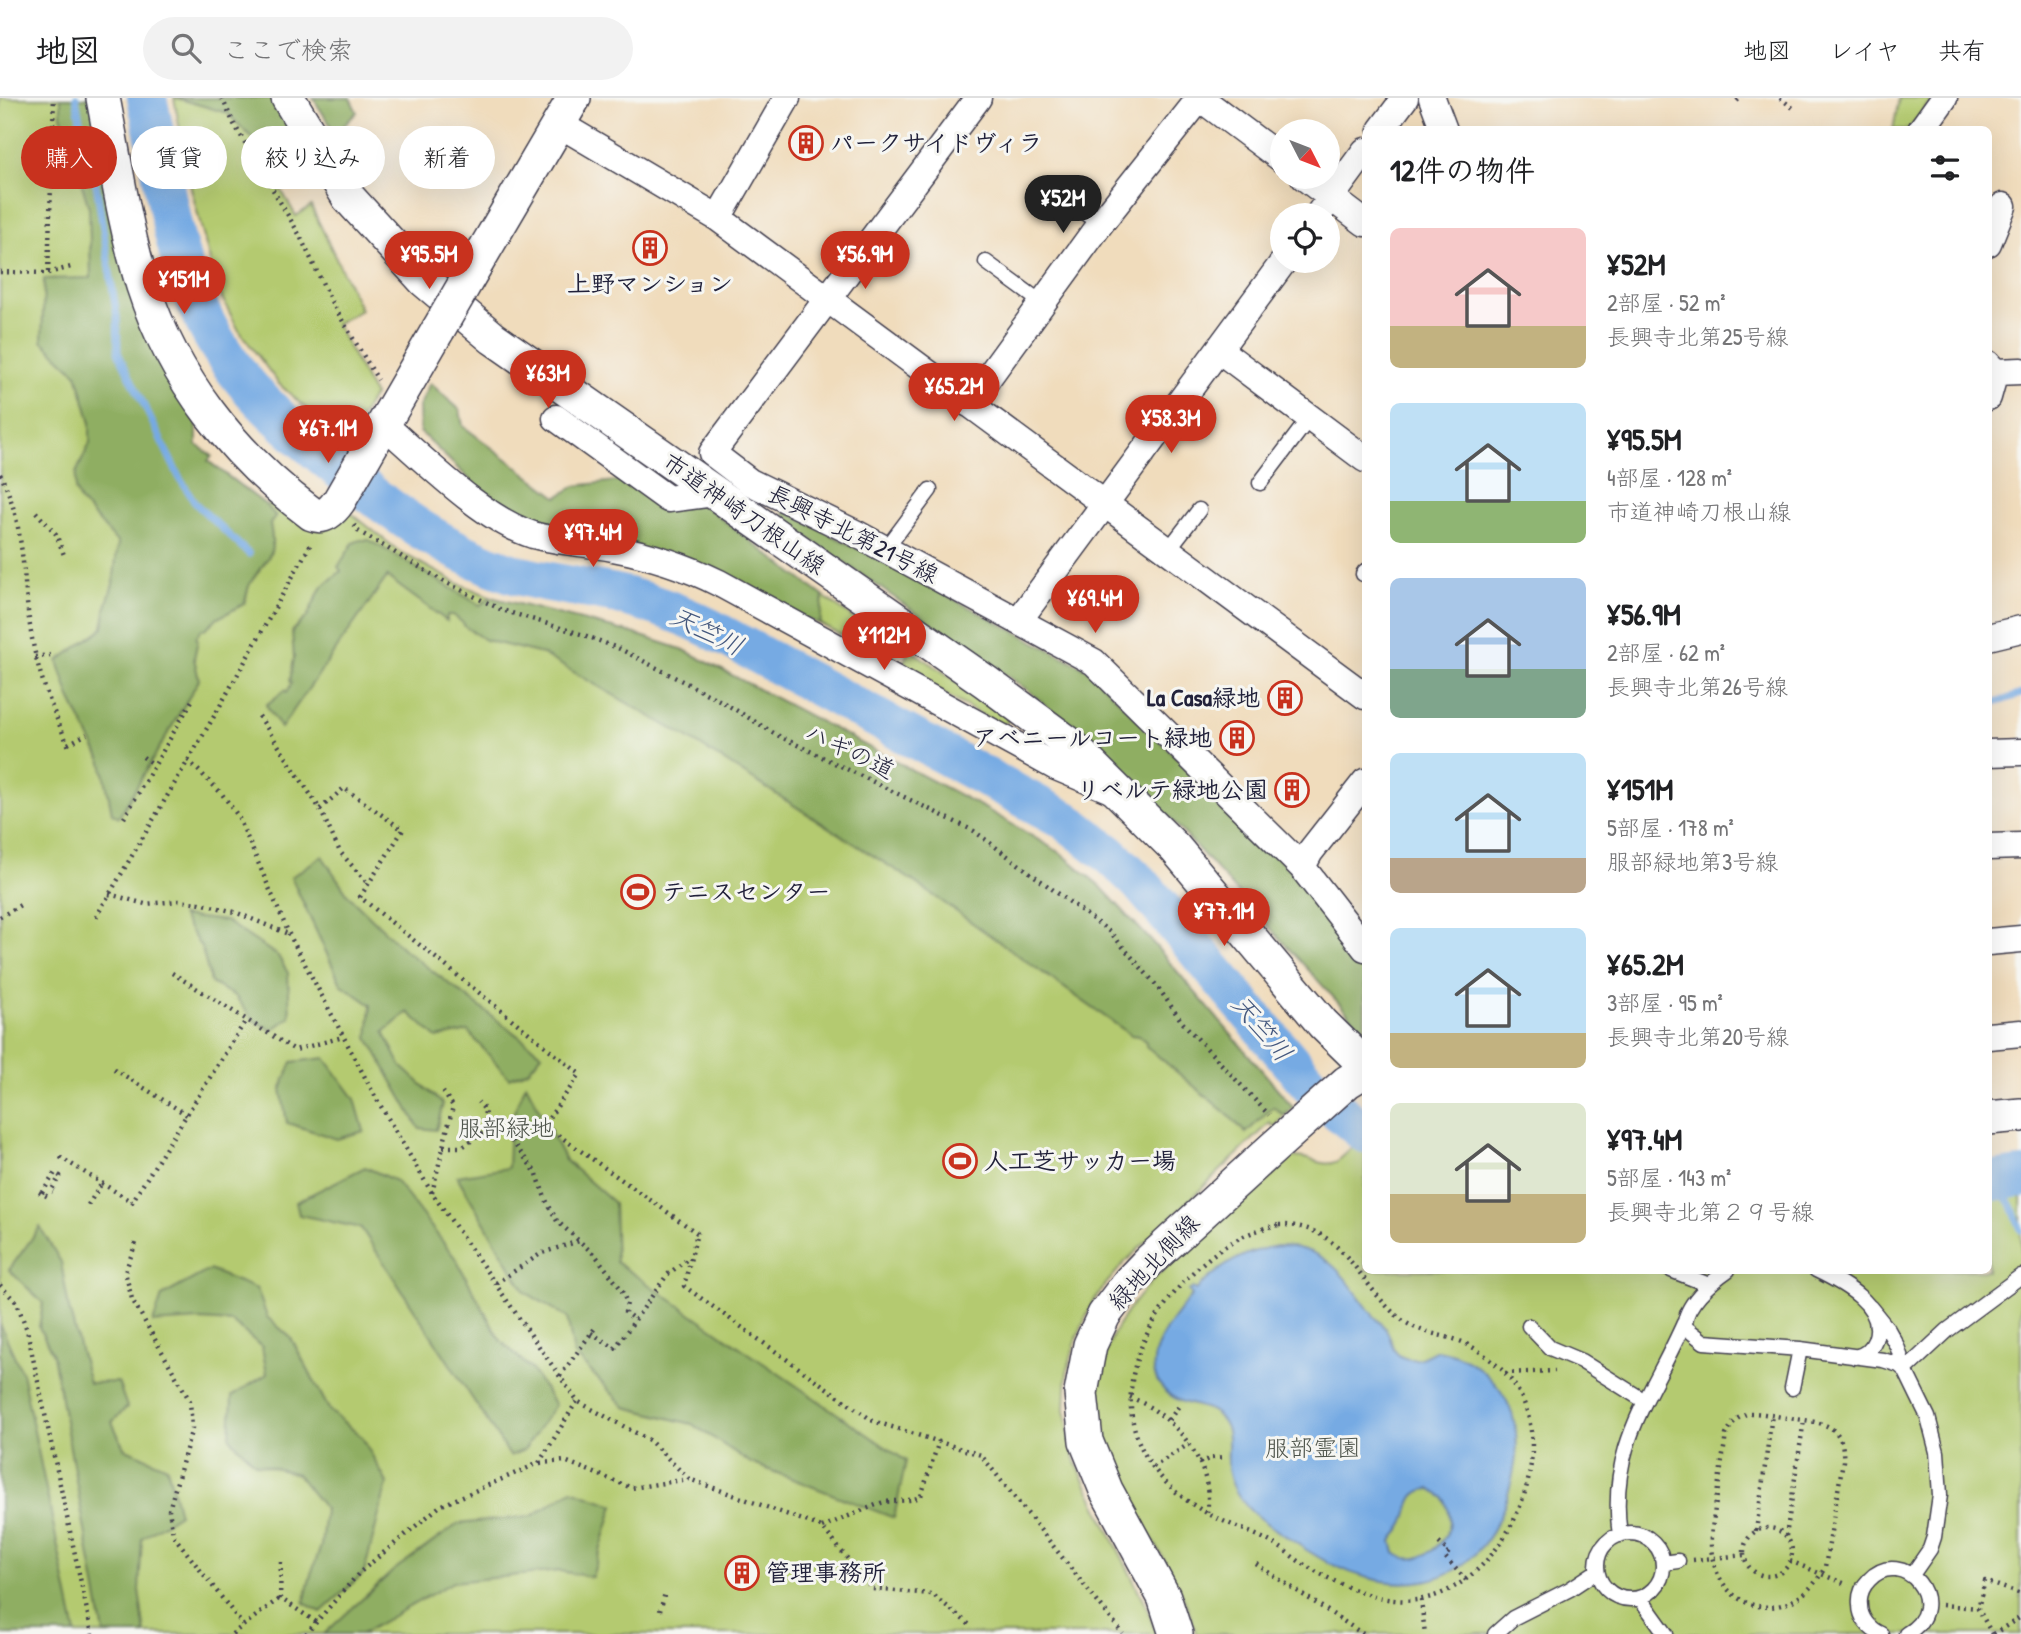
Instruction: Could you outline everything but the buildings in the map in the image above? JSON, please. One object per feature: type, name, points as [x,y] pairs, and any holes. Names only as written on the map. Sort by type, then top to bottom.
[{"type":"street","points":[[103,98],[134,254],[153,310],[177,363],[194,393],[225,433],[260,471],[330,517],[364,454],[567,111],[718,218],[1362,694]]},
{"type":"street","name":"市道神崎刀根山線","points":[[288,98],[348,197],[425,281],[492,338],[1070,744],[1175,848],[1323,1024],[1359,1073]]},
{"type":"street","points":[[718,218],[787,98]]},
{"type":"street","points":[[828,300],[978,98]]},
{"type":"street","points":[[969,404],[1100,224],[1200,98],[1270,150]]},
{"type":"street","points":[[1384,126],[1405,98]]},
{"type":"street","points":[[1432,98],[1442,126]]},
{"type":"street","points":[[1924,126],[1944,98]]},
{"type":"street","points":[[1326,203],[1362,156]]},
{"type":"street","points":[[1992,234],[2004,207]]},
{"type":"street","points":[[1340,213],[1362,222]]},
{"type":"street","points":[[1019,620],[1275,273]]},
{"type":"street","name":"長興寺北第21号線","points":[[828,300],[712,453],[750,482],[886,549],[1094,662],[1302,867],[1362,944]]},
{"type":"street","points":[[1219,350],[1362,457]]},
{"type":"street","points":[[1992,368],[2021,371]]},
{"type":"street","points":[[556,418],[668,499],[714,493]]},
{"type":"street","points":[[383,424],[502,521],[518,529],[557,540],[661,558],[689,568],[1056,767],[1118,793]]},
{"type":"street","points":[[1992,636],[2021,629]]},
{"type":"street","points":[[846,652],[866,653],[910,630]]},
{"type":"street","points":[[1992,754],[2021,751]]},
{"type":"street","points":[[1302,867],[1310,852],[1362,786]]},
{"type":"street","points":[[1992,847],[2021,846]]},
{"type":"street","points":[[1992,942],[2021,939]]},
{"type":"street","points":[[1992,1036],[2021,1033]]},
{"type":"street","name":"緑地北側線","points":[[1176,1634],[1164,1597],[1090,1456],[1081,1405],[1087,1356],[1104,1315],[1129,1282],[1216,1198],[1359,1073]]},
{"type":"street","points":[[1992,1118],[2021,1115]]},
{"type":"lane","points":[[1049,187],[1100,224]]},
{"type":"lane","points":[[986,262],[1042,303]]},
{"type":"lane","points":[[1260,483],[1310,417]]},
{"type":"lane","points":[[886,549],[930,490]]},
{"type":"lane","points":[[1168,550],[1199,510]]},
{"type":"lane","points":[[1682,1274],[1709,1284]]},
{"type":"lane","points":[[1669,1357],[1700,1294],[1723,1274]]},
{"type":"lane","points":[[1823,1274],[1870,1307],[1887,1328],[1932,1428],[1940,1478],[1939,1508],[1930,1549],[1912,1575]]},
{"type":"lane","points":[[1905,1370],[1948,1330],[2021,1276]]},
{"type":"lane","points":[[1853,1357],[1868,1351],[1876,1337],[1876,1320],[1870,1307]]},
{"type":"lane","points":[[1684,1323],[1687,1330],[1704,1342]]},
{"type":"lane","points":[[1529,1326],[1550,1348],[1591,1367],[1643,1400]]},
{"type":"lane","points":[[1620,1535],[1617,1508],[1623,1453],[1643,1400],[1674,1349],[1683,1344],[1704,1342],[1800,1349],[1883,1360],[1905,1370]]},
{"type":"lane","points":[[1792,1388],[1800,1349]]},
{"type":"lane","points":[[1636,1534],[1651,1542],[1657,1548],[1663,1563],[1655,1588],[1640,1598],[1618,1597],[1608,1591],[1597,1572],[1600,1553],[1611,1539],[1620,1535],[1636,1534]]},
{"type":"lane","points":[[1663,1563],[1678,1561]]},
{"type":"lane","points":[[1878,1634],[1869,1627],[1860,1610],[1856,1589],[1883,1571],[1903,1571],[1920,1583],[1927,1604],[1922,1622],[1914,1632]]},
{"type":"lane","points":[[1494,1634],[1513,1618],[1597,1572]]},
{"type":"lane","points":[[1640,1598],[1666,1634]]},
{"type":"path","points":[[48,272],[54,98]]},
{"type":"path","points":[[222,98],[234,124],[299,234],[332,303],[385,390]]},
{"type":"path","points":[[1780,98],[1793,108]]},
{"type":"path","points":[[0,272],[48,272],[71,267]]},
{"type":"path","points":[[0,474],[12,501],[20,531],[29,624],[35,657],[50,705],[69,747],[87,734]]},
{"type":"path","points":[[36,512],[56,534],[64,555]]},
{"type":"path","points":[[96,917],[311,544],[330,517]]},
{"type":"path","name":"ハギの道","points":[[330,517],[445,582],[502,610],[620,649],[721,701],[777,736],[974,831],[1110,933],[1157,986],[1182,1022],[1270,1116]]},
{"type":"path","points":[[35,657],[50,655]]},
{"type":"path","points":[[124,818],[193,699]]},
{"type":"path","points":[[259,716],[320,809],[340,852],[369,886]]},
{"type":"path","points":[[143,758],[154,765]]},
{"type":"path","points":[[188,760],[222,794],[238,816],[289,934],[343,1037],[432,1193],[577,1401],[649,1440],[689,1479],[822,1527],[872,1589],[932,1594],[971,1626]]},
{"type":"path","points":[[320,809],[344,788],[403,830],[360,897],[580,1074],[544,1125],[697,1233],[684,1286],[873,1421],[981,1455],[1124,1634]]},
{"type":"path","points":[[109,894],[145,904],[179,901],[200,903],[235,912],[289,934]]},
{"type":"path","points":[[0,917],[22,904]]},
{"type":"path","points":[[172,973],[295,1050],[343,1037]]},
{"type":"path","points":[[60,1157],[132,1202],[246,1020]]},
{"type":"path","points":[[114,1069],[187,1115]]},
{"type":"path","points":[[432,1193],[453,1106],[443,1092]]},
{"type":"path","points":[[443,1147],[462,1147],[483,1133],[485,1110],[478,1102]]},
{"type":"path","points":[[485,1123],[499,1124],[537,1174],[557,1221],[596,1256],[617,1283],[627,1303],[625,1312],[635,1320]]},
{"type":"path","points":[[55,1173],[61,1176],[51,1191],[52,1195],[41,1193],[55,1173]]},
{"type":"path","points":[[88,1205],[102,1183]]},
{"type":"path","points":[[1279,1225],[1305,1229],[1332,1242],[1347,1255],[1380,1300],[1401,1320],[1431,1335],[1464,1343],[1487,1357],[1505,1373],[1519,1393],[1526,1412],[1531,1447],[1529,1476],[1524,1494],[1503,1540],[1482,1567],[1466,1580],[1421,1600],[1392,1600],[1334,1582],[1267,1540],[1207,1513],[1184,1498],[1153,1467],[1142,1448],[1134,1426],[1130,1397],[1132,1373],[1142,1344],[1157,1315],[1178,1288],[1210,1257],[1239,1238],[1255,1230],[1279,1225]]},
{"type":"path","points":[[496,1283],[542,1253],[580,1240]]},
{"type":"path","points":[[136,1243],[125,1272],[132,1299],[190,1401],[192,1428],[169,1510],[173,1535],[243,1625]]},
{"type":"path","points":[[560,1376],[593,1331],[615,1348],[667,1275],[691,1256]]},
{"type":"path","points":[[0,1285],[17,1303],[27,1330],[92,1634]]},
{"type":"path","points":[[1505,1373],[1578,1371],[1591,1367]]},
{"type":"path","points":[[1130,1397],[1169,1420],[1189,1444],[1208,1489],[1207,1513]]},
{"type":"path","points":[[539,1463],[577,1401]]},
{"type":"path","points":[[1169,1420],[1181,1403]]},
{"type":"path","points":[[1755,1413],[1772,1416],[1821,1423],[1832,1429],[1841,1441],[1844,1453],[1829,1556],[1821,1574],[1809,1591],[1796,1600],[1783,1606],[1760,1607],[1747,1604],[1726,1589],[1720,1581],[1712,1558],[1711,1535],[1729,1427],[1736,1419],[1745,1415],[1755,1413]]},
{"type":"path","points":[[1756,1531],[1774,1528],[1786,1536],[1792,1548],[1790,1561],[1780,1573],[1765,1576],[1751,1569],[1744,1555],[1747,1541],[1756,1531],[1772,1416]]},
{"type":"path","points":[[1786,1536],[1804,1420]]},
{"type":"path","points":[[822,1527],[891,1500],[916,1499],[921,1496],[939,1441]]},
{"type":"path","points":[[1153,1467],[1189,1444]]},
{"type":"path","points":[[1199,1463],[1211,1458],[1225,1457]]},
{"type":"path","points":[[306,1634],[359,1573],[440,1506],[539,1463],[565,1461],[632,1488],[689,1479]]},
{"type":"path","points":[[1439,1543],[1449,1552],[1445,1557],[1466,1580]]},
{"type":"path","points":[[1712,1558],[1744,1555]]},
{"type":"path","points":[[1790,1561],[1856,1589]]},
{"type":"path","points":[[280,1598],[281,1562]]},
{"type":"path","points":[[1256,1564],[1363,1634]]},
{"type":"path","points":[[2021,1594],[1985,1581],[1978,1608],[1992,1634],[2021,1617]]},
{"type":"path","points":[[660,1611],[665,1593]]},
{"type":"path","points":[[232,1634],[280,1598]]},
{"type":"path","points":[[280,1598],[316,1622]]},
{"type":"path","points":[[1421,1600],[1425,1634]]},
{"type":"path","points":[[1927,1604],[1978,1608]]},
{"type":"green space","name":"服部緑地","points":[[0,98],[90,98],[99,126],[21,126],[21,189],[117,189],[117,179],[197,418],[197,445],[212,456],[208,461],[267,506],[271,500],[346,509],[400,552],[457,583],[494,598],[632,633],[684,650],[986,809],[1062,854],[1100,886],[1152,942],[1293,1107],[1274,1127],[1270,1123],[1126,1261],[1106,1284],[1093,1302],[1076,1340],[1067,1372],[1065,1409],[1077,1465],[1147,1608],[1156,1634],[0,1634]]},
{"type":"green space","points":[[61,98],[90,98],[99,126],[64,126]]},
{"type":"green space","points":[[174,98],[264,98],[282,126],[241,126],[241,189],[281,189],[296,216],[311,206],[361,310],[336,324],[374,395],[345,443],[279,384],[238,329],[217,288],[191,189],[227,189],[227,126],[179,126]]},
{"type":"green space","points":[[176,98],[274,98],[292,126],[241,127],[227,113]]},
{"type":"green space","points":[[313,98],[350,98],[357,112],[344,126],[331,126]]},
{"type":"green space","points":[[1899,98],[1933,98],[1911,126],[1894,126]]},
{"type":"green space","points":[[117,179],[197,418],[197,445],[212,456],[208,461],[267,506],[276,516],[270,524],[272,544],[269,557],[250,584],[244,604],[216,619],[196,637],[198,640],[194,658],[199,680],[119,817],[112,813],[102,762],[70,698],[58,661],[103,628],[113,584],[118,543],[80,501],[75,490],[76,473],[90,443],[90,420],[77,374],[42,341],[44,279],[91,278],[89,208],[83,189],[117,189]]},
{"type":"green space","points":[[430,383],[460,410],[463,426],[557,497],[575,486],[623,480],[706,507],[823,596],[820,624],[553,532],[493,502],[420,432],[419,407]]},
{"type":"green space","points":[[784,510],[1087,669],[1295,874],[1362,964],[1362,1029],[1168,816],[1125,774],[1029,691],[784,521]]},
{"type":"green space","points":[[369,540],[480,605],[491,597],[632,633],[684,650],[986,809],[1062,854],[1100,886],[1152,942],[1293,1107],[1285,1116],[1273,1107],[1246,1133],[1146,1046],[1146,1042],[1139,1036],[1131,1035],[916,883],[688,738],[542,654],[485,640],[453,615],[447,615],[447,621],[387,577],[281,728],[266,705],[285,690],[287,692],[292,683],[292,631],[307,617],[321,588],[341,571],[338,567],[353,543]]},
{"type":"green space","points":[[823,596],[866,625],[866,634],[861,639],[839,634],[820,624]]},
{"type":"green space","points":[[909,649],[1007,715],[1008,722],[1000,725],[901,670]]},
{"type":"green space","points":[[322,856],[349,896],[402,948],[542,1054],[529,1070],[509,1078],[468,1031],[437,1038],[408,1012],[384,1032],[401,1066],[443,1104],[436,1130],[419,1128],[368,1038],[371,1005],[341,984],[291,877]]},
{"type":"green space","points":[[181,916],[225,921],[278,956],[288,973],[290,1017],[272,1030],[254,1021],[235,996],[211,983],[202,949]]},
{"type":"green space","points":[[325,1058],[355,1099],[364,1131],[337,1139],[287,1123],[281,1089],[292,1062]]},
{"type":"green space","points":[[526,1084],[565,1160],[614,1203],[616,1262],[906,1461],[894,1518],[751,1463],[692,1424],[625,1407],[574,1354],[567,1317],[525,1292],[457,1176],[508,1168],[510,1121]]},
{"type":"green space","name":"服部霊園","points":[[1356,1141],[1362,1145],[1362,1274],[1992,1274],[1992,1197],[2021,1193],[2021,1634],[1196,1634],[1179,1588],[1119,1481],[1107,1453],[1099,1412],[1099,1384],[1104,1358],[1113,1335],[1142,1292],[1179,1254],[1285,1157],[1331,1163],[1346,1153]]},
{"type":"green space","points":[[365,1167],[396,1181],[456,1259],[500,1340],[532,1370],[555,1405],[524,1450],[510,1456],[361,1228],[299,1215],[296,1202]]},
{"type":"green space","points":[[40,1227],[61,1262],[69,1309],[89,1383],[118,1382],[127,1407],[112,1422],[124,1448],[167,1467],[179,1514],[142,1538],[139,1590],[145,1634],[104,1634],[53,1355],[39,1327],[43,1303],[9,1270]]},
{"type":"green space","points":[[209,1270],[257,1289],[267,1317],[291,1338],[330,1411],[362,1437],[387,1483],[364,1573],[321,1612],[304,1603],[321,1546],[325,1509],[297,1474],[255,1463],[230,1438],[232,1396],[267,1374],[262,1347],[232,1322],[200,1320],[153,1323],[162,1296]]},
{"type":"green space","points":[[0,1324],[22,1373],[76,1634],[0,1634]]},
{"type":"green space","points":[[572,1490],[614,1505],[592,1577],[560,1571],[453,1582],[361,1634],[324,1634],[394,1570],[458,1524],[532,1516]]},
{"type":"water","points":[[1294,1247],[1321,1257],[1351,1285],[1385,1328],[1398,1354],[1412,1359],[1421,1358],[1437,1350],[1463,1358],[1486,1374],[1504,1395],[1514,1421],[1517,1439],[1515,1467],[1508,1494],[1494,1529],[1475,1554],[1452,1572],[1425,1581],[1397,1583],[1367,1578],[1336,1566],[1276,1530],[1249,1509],[1235,1490],[1228,1468],[1228,1442],[1224,1423],[1206,1408],[1178,1400],[1163,1389],[1155,1376],[1157,1348],[1192,1295],[1189,1291],[1193,1288],[1196,1290],[1233,1261],[1265,1248]],"holes":[[[1430,1489],[1444,1498],[1450,1521],[1438,1546],[1412,1558],[1395,1553],[1392,1541],[1404,1525],[1414,1496]]]},
{"type":"waterway","points":[[76,98],[88,164],[96,184],[117,317],[118,352],[179,477],[196,504],[249,554]]},
{"type":"waterway","name":"天竺川","points":[[147,98],[180,258],[199,309],[212,335],[243,380],[302,438],[402,517],[463,553],[521,576],[612,593],[695,621],[1065,820],[1109,854],[1140,883],[1320,1096],[1362,1131]]},
{"type":"waterway","points":[[1992,703],[2021,694]]},
{"type":"waterway","name":"天竺川","points":[[1992,1181],[2021,1177]]},
{"type":"waterway","points":[[1995,1181],[2011,1204],[2021,1230]]},
{"type":"place","name":"パークサイドヴィラ","points":[[806,143]]},
{"type":"place","name":"上野マンション","points":[[650,248]]},
{"type":"place","name":"La Casa緑地","points":[[1285,698]]},
{"type":"place","name":"アベニールコート緑地","points":[[1237,738]]},
{"type":"place","name":"リベルテ緑地公園","points":[[1292,790]]},
{"type":"place","name":"テニスセンター","points":[[638,892]]},
{"type":"place","name":"人工芝サッカー場","points":[[960,1161]]},
{"type":"place","name":"管理事務所","points":[[742,1573]]}]
